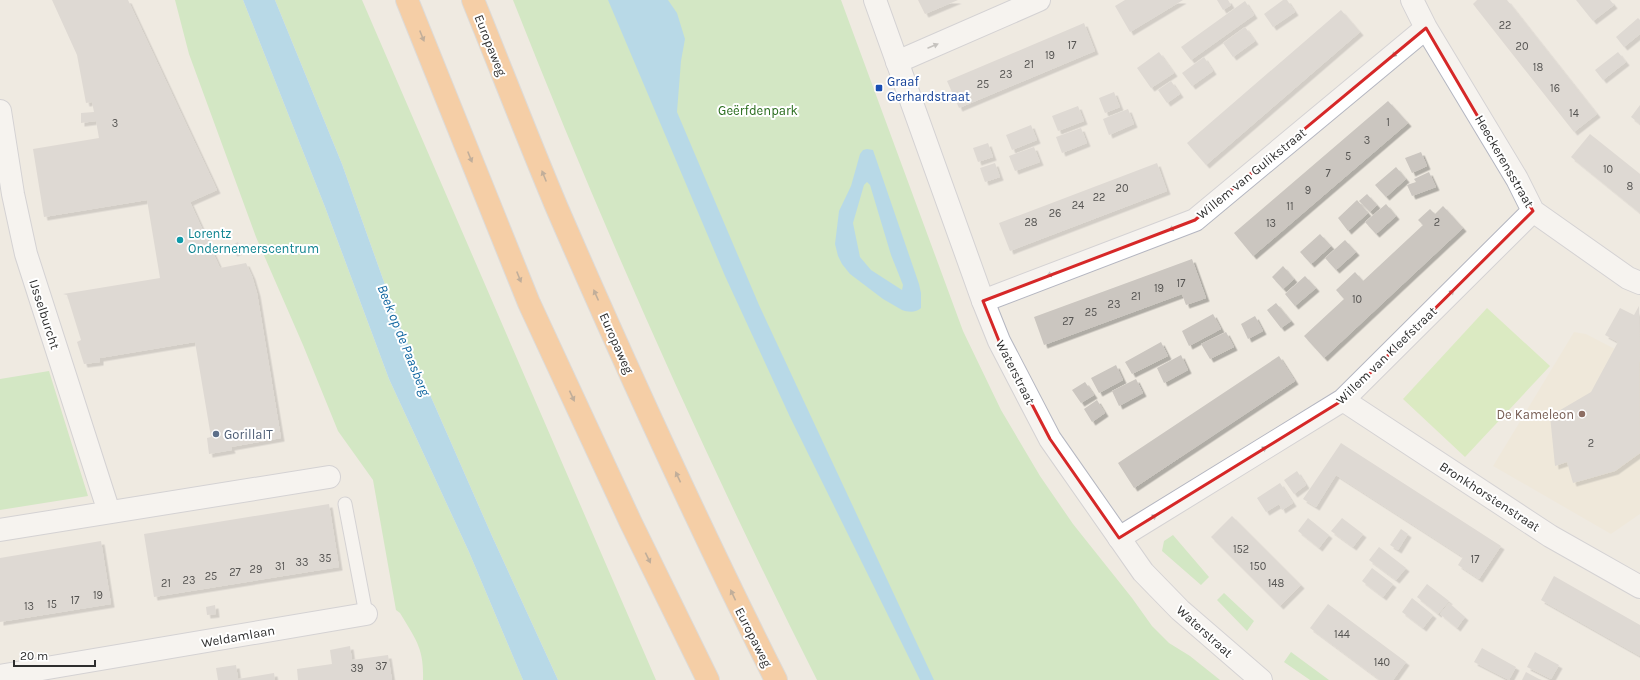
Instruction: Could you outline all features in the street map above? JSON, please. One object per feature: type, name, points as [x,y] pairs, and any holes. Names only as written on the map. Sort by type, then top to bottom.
[{"type":"highway","points":[[407,0],[529,303],[631,523],[708,680]]},
{"type":"highway","name":"Europaweg","points":[[472,0],[557,206],[614,338],[696,516],[776,680]]},
{"type":"street","name":"Waterstraat","points":[[875,0],[999,341],[1050,439],[1143,572],[1180,610],[1261,680]]},
{"type":"street","points":[[897,62],[1039,0]]},
{"type":"street","name":"Heeckerensstraat","points":[[1412,0],[1426,28],[1517,179],[1533,211],[1628,278],[1640,283]]},
{"type":"street","name":"Willem van Gulikstraat","points":[[983,300],[1195,220],[1426,28]]},
{"type":"street","name":"IJsselburcht","points":[[0,111],[13,194],[26,254],[109,512]]},
{"type":"street","name":"Willem van Kleefstraat","points":[[1119,538],[1343,400],[1533,211]]},
{"type":"street","name":"Bronkhorstenstraat","points":[[1343,400],[1550,536],[1640,587]]},
{"type":"street","points":[[0,530],[329,477]]},
{"type":"street","name":"Weldamlaan","points":[[0,676],[366,614]]},
{"type":"lane","name":"Weldamlaan","points":[[345,504],[366,614]]},
{"type":"highlighted area","points":[[1426,28],[1533,211],[1343,400],[1119,538],[1050,439],[999,341],[983,301],[1195,220]]},
{"type":"shaded area","name":"De Kameleon","points":[[1574,332],[1586,334],[1640,362],[1640,514],[1611,534],[1493,466]]},
{"type":"green space","points":[[175,0],[243,0],[325,207],[389,379],[469,552],[523,680],[423,680],[422,660],[418,645],[400,613],[396,610],[373,480],[338,431],[303,345],[256,237],[189,54]]},
{"type":"green space","points":[[275,0],[362,0],[656,680],[558,680],[492,536],[399,324],[342,164]]},
{"type":"green space","name":"Geërfdenpark","points":[[513,0],[841,0],[963,331],[1001,410],[1040,476],[1073,524],[1132,598],[1152,626],[1169,643],[1190,656],[1220,680],[817,680],[735,513],[657,343],[583,172]]},
{"type":"green space","points":[[1487,308],[1550,366],[1465,457],[1403,399]]},
{"type":"green space","points":[[49,371],[88,496],[0,510],[0,379]]},
{"type":"green space","points":[[1173,535],[1209,577],[1201,585],[1162,551],[1164,541]]},
{"type":"green space","points":[[1224,593],[1254,621],[1247,631],[1217,600]]},
{"type":"green space","points":[[1291,652],[1329,680],[1310,680],[1284,662]]},
{"type":"water","name":"Beek op de Paasberg","points":[[243,0],[275,0],[342,164],[399,324],[492,536],[558,680],[523,680],[469,552],[389,379],[325,207]]},
{"type":"water","points":[[608,0],[668,0],[677,13],[685,39],[681,61],[677,112],[759,305],[934,680],[920,680],[790,417],[725,276]]},
{"type":"water","points":[[863,150],[873,150],[919,284],[921,293],[921,308],[917,311],[909,312],[902,310],[883,299],[850,274],[838,256],[835,244],[839,211],[851,186],[860,154]],"holes":[[[867,182],[870,185],[891,255],[903,285],[902,290],[871,270],[860,257],[853,223],[864,185]]]},
{"type":"building","name":"Lorentz Ondernemerscentrum","points":[[52,0],[128,0],[217,190],[190,202],[220,268],[246,263],[252,276],[257,293],[281,438],[231,447],[232,450],[209,454],[207,438],[211,437],[195,342],[100,358],[100,362],[84,364],[77,342],[81,340],[67,295],[63,294],[160,278],[147,200],[44,217],[33,149],[99,138],[96,121],[81,123],[81,113],[94,112],[92,102],[86,103],[77,55]]},
{"type":"building","points":[[918,0],[958,0],[925,14]]},
{"type":"building","points":[[1125,0],[1183,0],[1130,32],[1115,6]]},
{"type":"building","points":[[1217,0],[1228,0],[1231,5],[1223,10]]},
{"type":"building","points":[[1283,0],[1287,0],[1295,12],[1273,27],[1264,14]]},
{"type":"building","points":[[1477,0],[1507,0],[1597,114],[1574,132],[1473,4]]},
{"type":"building","points":[[1576,0],[1610,0],[1614,5],[1593,21]]},
{"type":"building","points":[[1245,1],[1254,15],[1191,60],[1181,47]]},
{"type":"building","points":[[1341,10],[1360,32],[1206,165],[1187,143]]},
{"type":"building","points":[[1638,18],[1640,20],[1640,34],[1624,47],[1616,37]]},
{"type":"building","points":[[1084,23],[1095,51],[959,108],[947,81]]},
{"type":"building","points":[[1245,27],[1255,41],[1233,57],[1223,43]]},
{"type":"building","points":[[1159,52],[1174,73],[1151,88],[1137,68]]},
{"type":"building","points":[[1618,52],[1626,62],[1603,80],[1595,70]]},
{"type":"building","points":[[1204,57],[1213,71],[1192,86],[1182,73]]},
{"type":"building","points":[[1171,81],[1180,94],[1167,103],[1158,90]]},
{"type":"building","points":[[1114,92],[1120,107],[1105,113],[1099,98]]},
{"type":"building","points":[[1388,101],[1408,123],[1253,256],[1234,233]]},
{"type":"building","points":[[1640,105],[1640,124],[1631,117]]},
{"type":"building","points":[[1078,106],[1084,121],[1058,131],[1052,116]]},
{"type":"building","points":[[1128,109],[1134,124],[1109,135],[1103,119]]},
{"type":"building","points":[[1031,125],[1037,140],[1012,150],[1006,135]]},
{"type":"building","points":[[1081,128],[1087,143],[1062,153],[1056,137]]},
{"type":"building","points":[[1590,134],[1640,174],[1640,213],[1571,157]]},
{"type":"building","points":[[988,143],[993,157],[978,162],[973,148]]},
{"type":"building","points":[[1034,147],[1040,162],[1015,171],[1009,156]]},
{"type":"building","points":[[1421,152],[1427,166],[1412,173],[1405,158]]},
{"type":"building","points":[[995,163],[1000,177],[985,182],[980,168]]},
{"type":"building","points":[[1157,163],[1167,191],[1010,251],[999,223]]},
{"type":"building","points":[[1396,167],[1406,179],[1386,197],[1375,185]]},
{"type":"building","points":[[1429,172],[1436,187],[1412,196],[1407,185],[1416,182],[1414,179]]},
{"type":"building","points":[[1367,194],[1377,205],[1370,212],[1359,201]]},
{"type":"building","points":[[1357,200],[1368,213],[1348,231],[1338,218]]},
{"type":"building","points":[[1386,204],[1396,216],[1376,234],[1365,222]]},
{"type":"building","points":[[1443,206],[1463,228],[1324,358],[1304,336],[1344,299],[1336,290],[1355,272],[1363,281],[1423,225],[1418,220],[1430,209],[1435,214]]},
{"type":"building","points":[[1320,234],[1331,246],[1311,264],[1300,252]]},
{"type":"building","points":[[1345,240],[1356,252],[1336,270],[1325,258]]},
{"type":"building","points":[[238,242],[241,250],[234,253],[230,246]]},
{"type":"building","points":[[1192,259],[1206,298],[1186,305],[1182,294],[1044,345],[1034,317]]},
{"type":"building","points":[[1283,266],[1294,279],[1283,289],[1272,277]]},
{"type":"building","points":[[1305,276],[1316,288],[1295,306],[1285,294]]},
{"type":"building","points":[[1276,303],[1291,321],[1281,328],[1267,310]]},
{"type":"building","points":[[1639,306],[1640,453],[1615,471],[1573,483],[1567,462],[1555,466],[1550,416],[1591,392],[1618,342],[1605,335],[1620,308],[1634,315]]},
{"type":"building","points":[[1213,314],[1221,329],[1189,346],[1182,331]]},
{"type":"building","points":[[1255,316],[1263,331],[1248,339],[1241,324]]},
{"type":"building","points":[[1226,332],[1234,347],[1210,359],[1201,344]]},
{"type":"building","points":[[1161,342],[1168,356],[1132,374],[1125,362]]},
{"type":"building","points":[[1181,355],[1188,370],[1164,383],[1157,368]]},
{"type":"building","points":[[1279,356],[1295,381],[1134,488],[1118,463]]},
{"type":"building","points":[[1116,365],[1123,380],[1099,393],[1091,378]]},
{"type":"building","points":[[1136,379],[1143,393],[1119,406],[1112,391]]},
{"type":"building","points":[[1085,382],[1094,395],[1081,403],[1072,390]]},
{"type":"building","points":[[1097,400],[1105,413],[1092,422],[1084,409]]},
{"type":"building","points":[[1341,443],[1501,546],[1479,579],[1458,565],[1463,557],[1336,475],[1316,507],[1303,499]]},
{"type":"building","points":[[1297,471],[1306,485],[1294,494],[1284,480]]},
{"type":"building","points":[[1280,483],[1293,503],[1282,510],[1279,504],[1266,512],[1257,498]]},
{"type":"building","points":[[329,504],[339,567],[154,597],[144,534]]},
{"type":"building","points":[[1232,516],[1301,585],[1280,606],[1211,537]]},
{"type":"building","points":[[1308,518],[1329,535],[1319,548],[1298,531]]},
{"type":"building","points":[[1342,518],[1363,534],[1353,547],[1331,531]]},
{"type":"building","points":[[1401,529],[1408,534],[1398,550],[1390,545]]},
{"type":"building","points":[[101,541],[111,604],[0,622],[0,558]]},
{"type":"building","points":[[1379,547],[1406,568],[1396,580],[1369,560]]},
{"type":"building","points":[[1372,568],[1393,584],[1383,597],[1362,581]]},
{"type":"building","points":[[1554,576],[1640,625],[1640,656],[1541,600]]},
{"type":"building","points":[[1427,584],[1449,601],[1438,614],[1417,597]]},
{"type":"building","points":[[1412,598],[1433,615],[1423,628],[1402,612]]},
{"type":"building","points":[[1449,603],[1465,617],[1457,628],[1440,614]]},
{"type":"building","points":[[1328,604],[1406,662],[1393,680],[1380,680],[1310,628]]},
{"type":"building","points":[[215,605],[216,614],[207,615],[206,607]]},
{"type":"building","points":[[350,646],[352,660],[388,655],[392,680],[298,680],[297,669],[332,664],[330,650]]},
{"type":"building","points":[[1482,648],[1516,667],[1509,680],[1474,662]]},
{"type":"building","points":[[1535,652],[1559,665],[1551,679],[1527,667]]},
{"type":"building","points":[[236,665],[238,679],[274,673],[275,680],[218,680],[216,668]]},
{"type":"building","points":[[1526,672],[1539,679],[1542,680],[1522,680]]},
{"type":"place","name":"Graaf Gerhardstraat","points":[[879,88]]},
{"type":"place","name":"Lorentz Ondernemerscentrum","points":[[180,240]]},
{"type":"place","name":"De Kameleon","points":[[1582,414]]},
{"type":"place","name":"GorillaIT","points":[[216,434]]}]
